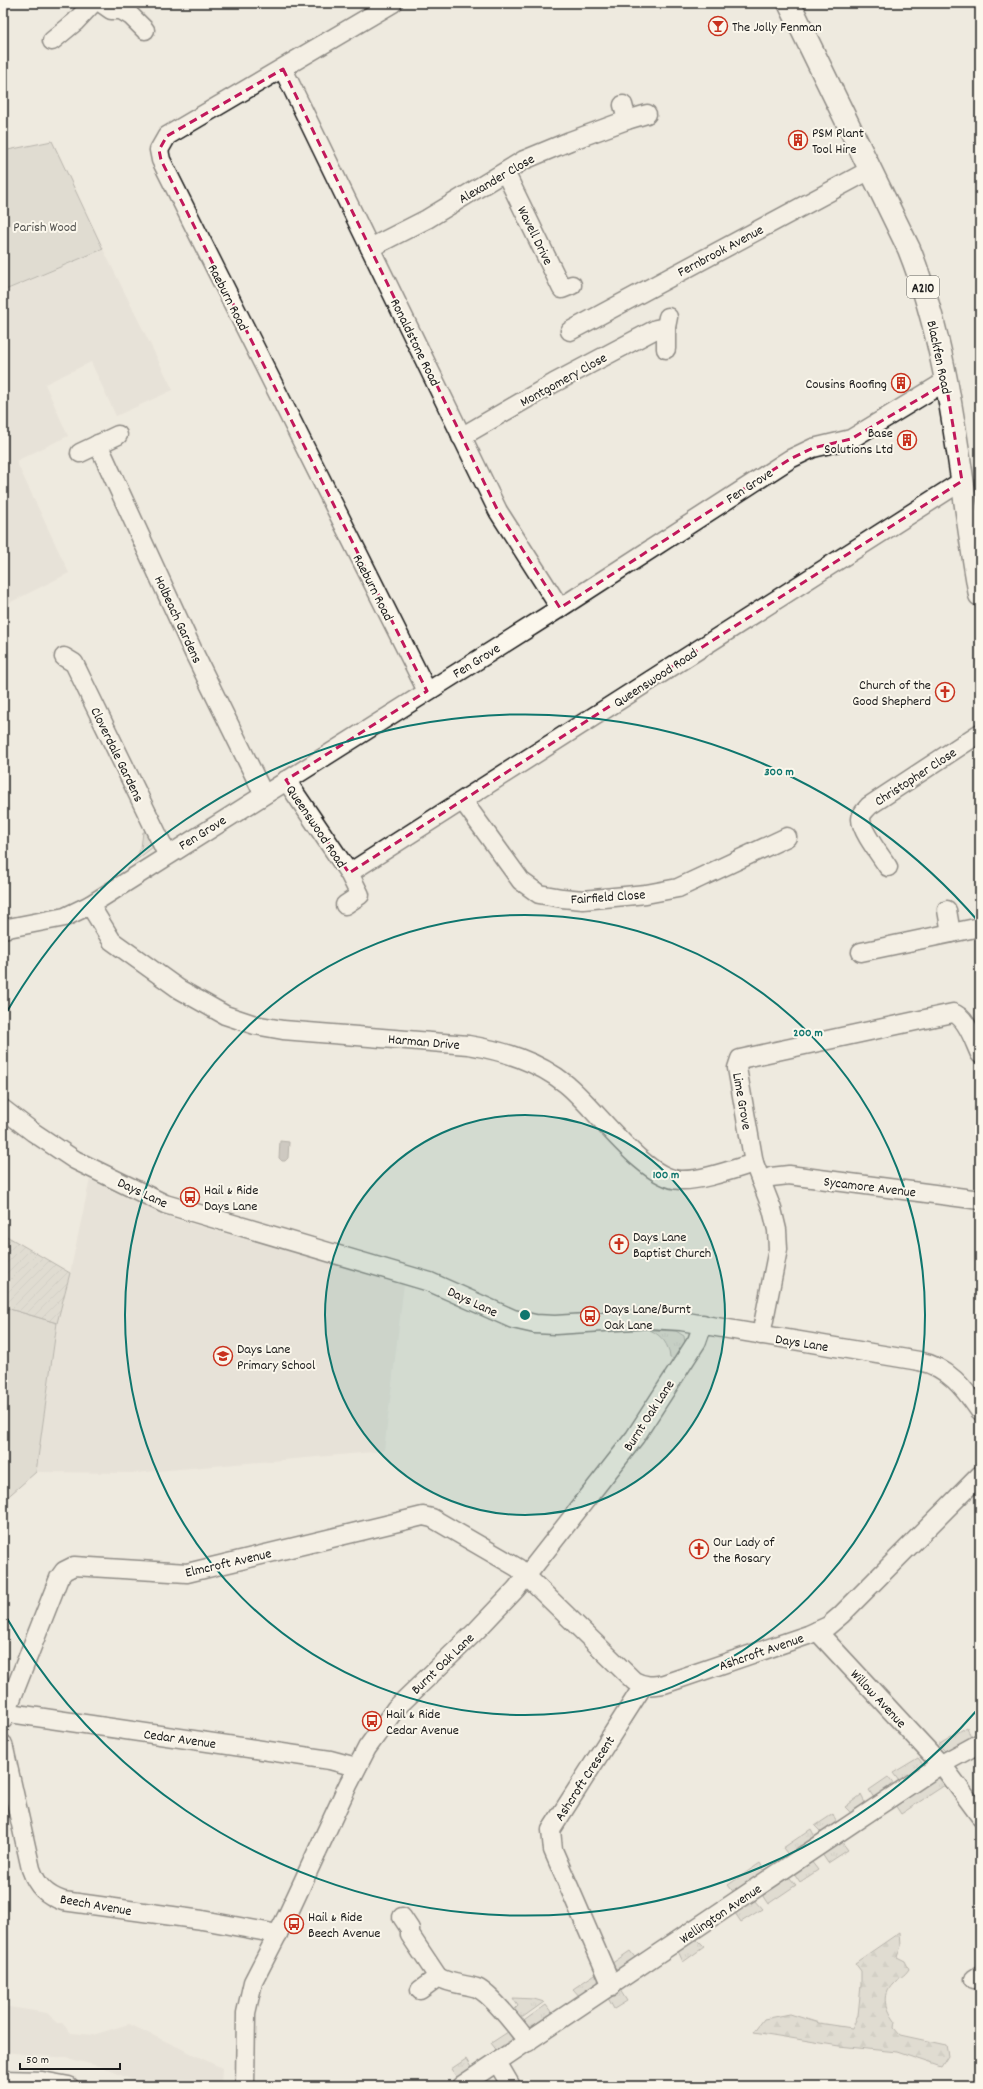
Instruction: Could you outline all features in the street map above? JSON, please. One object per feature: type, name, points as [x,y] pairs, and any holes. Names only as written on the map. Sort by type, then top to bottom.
[{"type":"main road","name":"Blackfen Road","points":[[789,3],[917,269],[934,327],[946,381],[980,595]]},
{"type":"street","points":[[52,41],[75,22],[93,3]]},
{"type":"street","points":[[101,3],[111,10],[121,10],[131,16],[145,30]]},
{"type":"street","name":"Raeburn Road","points":[[393,3],[167,136],[159,150],[161,160],[427,691]]},
{"type":"street","name":"Ronaldstone Road","points":[[283,69],[498,512],[560,608]]},
{"type":"street","name":"Alexander Close","points":[[370,248],[427,219],[538,154],[625,113],[647,114]]},
{"type":"street","name":"Fernbrook Avenue","points":[[570,331],[870,170]]},
{"type":"street","name":"Wavell Drive","points":[[505,172],[562,289],[572,285]]},
{"type":"street","name":"Montgomery Close","points":[[461,436],[554,383],[667,322],[666,349]]},
{"type":"street","name":"Fen Grove","points":[[3,929],[66,917],[90,905],[263,793],[560,608],[795,456],[813,448],[852,438],[946,381]]},
{"type":"street","points":[[80,452],[118,435]]},
{"type":"street","name":"Holbeach Gardens","points":[[98,444],[194,653],[263,793]]},
{"type":"street","name":"Queenswood Road","points":[[349,873],[962,481]]},
{"type":"street","name":"Cloverdale Gardens","points":[[64,657],[74,663],[167,854]]},
{"type":"street","name":"Christopher Close","points":[[888,867],[863,828],[861,819],[863,812],[869,806],[980,733]]},
{"type":"street","name":"Queenswood Road","points":[[286,780],[349,873],[360,895],[345,905]]},
{"type":"street","name":"Fairfield Close","points":[[463,801],[521,881],[539,894],[562,898],[583,900],[646,894],[678,888],[787,838]]},
{"type":"street","name":"Harman Drive","points":[[90,905],[112,941],[179,989],[225,1015],[268,1028],[468,1045],[500,1051],[537,1064],[566,1083],[590,1106],[629,1149],[648,1166],[668,1178],[680,1180],[693,1179],[754,1163]]},
{"type":"street","points":[[947,910],[951,933]]},
{"type":"street","points":[[861,952],[980,927]]},
{"type":"street","name":"Lime Grove","points":[[761,1334],[778,1249],[777,1230],[772,1209],[754,1163],[737,1068],[738,1061],[744,1057],[952,1013],[957,1014],[963,1020],[980,1054]]},
{"type":"street","name":"Days Lane","points":[[3,1109],[33,1132],[75,1160],[165,1204],[430,1282],[513,1319],[535,1324],[555,1325],[650,1319],[703,1324],[928,1362],[948,1373],[980,1411]]},
{"type":"street","name":"Sycamore Avenue","points":[[761,1181],[771,1177],[789,1175],[980,1200]]},
{"type":"street","name":"Burnt Oak Lane","points":[[244,2086],[244,2034],[248,2000],[259,1968],[278,1934],[325,1838],[356,1767],[388,1717],[505,1602],[635,1437],[697,1341],[703,1324]]},
{"type":"street","name":"Ashcroft Avenue","points":[[643,1686],[664,1684],[817,1631],[841,1615],[980,1476]]},
{"type":"street","name":"Elmcroft Avenue","points":[[4,1715],[59,1578],[64,1571],[74,1566],[187,1573],[423,1516],[432,1518],[512,1564],[526,1576]]},
{"type":"street","points":[[526,1576],[634,1681],[643,1686]]},
{"type":"street","name":"Willow Avenue","points":[[817,1631],[946,1770],[980,1816]]},
{"type":"street","name":"Ashcroft Crescent","points":[[612,1986],[553,1850],[551,1830],[643,1686]]},
{"type":"street","name":"Cedar Avenue","points":[[4,1715],[330,1760],[356,1767]]},
{"type":"street","name":"Wellington Avenue","points":[[461,2086],[940,1765],[980,1743]]},
{"type":"street","name":"Beech Avenue","points":[[3,1744],[31,1868],[34,1877],[45,1892],[63,1901],[202,1920],[278,1934]]},
{"type":"street","points":[[402,1917],[410,1929],[410,1935],[438,1977],[445,1981],[482,1991],[528,2042]]},
{"type":"street","points":[[420,1990],[438,1977]]},
{"type":"street","points":[[497,2062],[511,2086]]},
{"type":"street","points":[[3,2080],[42,2081],[68,2086]]},
{"type":"highlighted area","points":[[283,69],[498,511],[560,608],[790,459],[813,448],[851,439],[946,383],[962,481],[349,873],[286,780],[427,691],[161,160],[159,150],[167,136]]},
{"type":"shaded area","points":[[103,249],[173,390],[116,416],[91,362],[45,384],[68,436],[16,461],[69,573],[3,606],[3,292]]},
{"type":"shaded area","points":[[280,1141],[289,1142],[288,1158],[285,1161],[282,1161],[279,1158]]},
{"type":"shaded area","name":"Days Lane Primary School","points":[[90,1179],[171,1218],[404,1284],[384,1451],[135,1473],[36,1472],[57,1323],[70,1273]]},
{"type":"shaded area","points":[[3,2006],[47,2013],[58,2023],[62,2023],[71,2033],[93,2035],[129,2024],[222,2068],[221,2086],[147,2086],[102,2067],[67,2058],[3,2052]]},
{"type":"green space","name":"Parish Wood","points":[[52,141],[103,249],[3,291],[3,151]]},
{"type":"green space","points":[[143,832],[146,832],[153,847],[134,862],[141,848]]},
{"type":"green space","points":[[3,1234],[70,1273],[57,1323],[3,1307]]},
{"type":"green space","points":[[3,1307],[57,1323],[36,1472],[3,1501]]},
{"type":"green space","points":[[650,1330],[676,1331],[684,1336],[685,1343],[674,1359],[670,1358],[664,1341]]},
{"type":"green space","points":[[967,1727],[971,1738],[946,1752],[938,1744]]},
{"type":"green space","points":[[918,1758],[923,1764],[899,1781],[893,1773]]},
{"type":"green space","points":[[888,1777],[894,1785],[874,1798],[869,1790]]},
{"type":"green space","points":[[938,1777],[945,1785],[901,1814],[895,1805]]},
{"type":"green space","points":[[861,1795],[866,1805],[853,1815],[845,1807]]},
{"type":"green space","points":[[833,1814],[837,1824],[823,1834],[815,1826]]},
{"type":"green space","points":[[811,1829],[816,1839],[790,1857],[783,1848]]},
{"type":"green space","points":[[841,1841],[848,1850],[828,1863],[822,1854]]},
{"type":"green space","points":[[811,1861],[818,1870],[800,1882],[794,1873]]},
{"type":"green space","points":[[760,1863],[766,1873],[735,1894],[728,1885]]},
{"type":"green space","points":[[789,1877],[796,1885],[768,1904],[762,1895]]},
{"type":"green space","points":[[754,1900],[762,1909],[741,1922],[735,1913]]},
{"type":"green space","points":[[900,1932],[901,1946],[897,1957],[905,1961],[909,1969],[889,1989],[886,2003],[895,2021],[894,2028],[900,2035],[946,2045],[948,2056],[941,2067],[897,2052],[839,2046],[754,2032],[764,2019],[790,2014],[819,2023],[852,2028],[858,2016],[861,1985],[861,1971],[855,1963]]},
{"type":"green space","points":[[696,1939],[704,1947],[683,1962],[678,1951]]},
{"type":"green space","points":[[630,1951],[637,1960],[621,1969],[614,1968],[611,1964]]},
{"type":"green space","points":[[598,1972],[599,1977],[597,1985],[592,1991],[581,1998],[573,1989]]},
{"type":"green space","points":[[620,1990],[627,2001],[614,2009],[608,1998]]},
{"type":"green space","points":[[513,1998],[534,1999],[544,2002],[523,2017],[517,2017],[512,2012],[518,2006]]},
{"type":"green space","points":[[546,2005],[554,2016],[542,2024],[534,2027],[525,2026],[521,2023]]},
{"type":"green space","points":[[511,2030],[511,2040],[498,2052],[491,2043]]},
{"type":"green space","points":[[466,2059],[472,2069],[458,2079],[451,2069]]},
{"type":"place","name":"The Jolly Fenman","points":[[718,26]]},
{"type":"place","name":"PSM Plant Tool Hire","points":[[798,140]]},
{"type":"place","name":"Cousins Roofing","points":[[901,383]]},
{"type":"place","name":"Base Solutions Ltd","points":[[907,440]]},
{"type":"place","name":"Church of the Good Shepherd","points":[[945,692]]},
{"type":"place","name":"Hail & Ride Days Lane","points":[[190,1197]]},
{"type":"place","name":"Days Lane Baptist Church","points":[[619,1244]]},
{"type":"place","name":"Days Lane/Burnt Oak Lane","points":[[590,1316]]},
{"type":"place","name":"Days Lane Primary School","points":[[223,1356]]},
{"type":"place","name":"Our Lady of the Rosary","points":[[699,1549]]},
{"type":"place","name":"Hail & Ride Cedar Avenue","points":[[372,1721]]},
{"type":"place","name":"Hail & Ride Beech Avenue","points":[[294,1924]]}]
